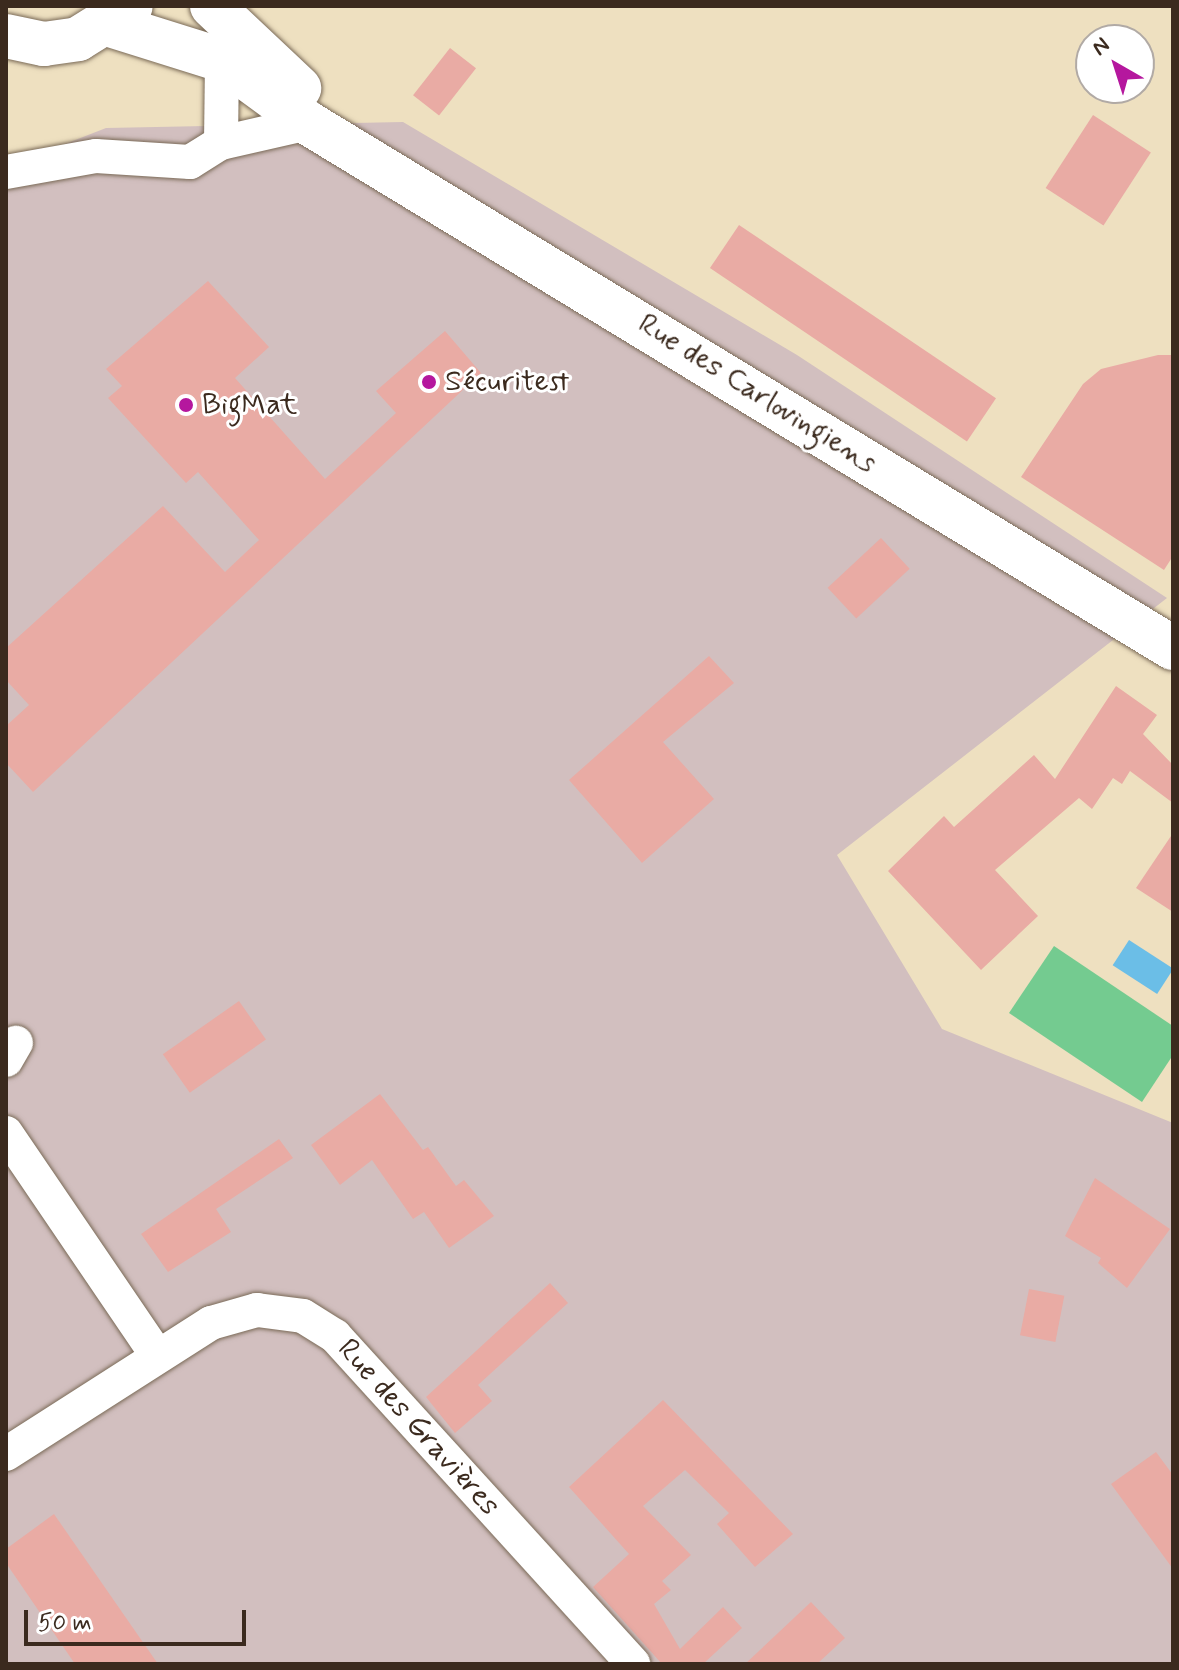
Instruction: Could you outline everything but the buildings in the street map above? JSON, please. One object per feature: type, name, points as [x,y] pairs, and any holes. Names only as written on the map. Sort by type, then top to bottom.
[{"type":"street","name":"Rue des Carlovingiens","points":[[212,6],[322,109],[325,130]]},
{"type":"street","name":"Rue des Carlovingiens","points":[[121,15],[222,60],[325,130],[1173,648]]},
{"type":"street","points":[[8,38],[56,42],[121,15]]},
{"type":"street","points":[[221,143],[222,60]]},
{"type":"street","points":[[6,172],[96,156],[190,162],[221,143],[325,130]]},
{"type":"street","points":[[6,1133],[156,1354]]},
{"type":"street","name":"Rue des Gravières","points":[[6,1454],[156,1354],[211,1323],[257,1310],[303,1316],[335,1336],[633,1664]]},
{"type":"shaded area","points":[[403,122],[797,355],[1167,598],[837,855],[942,1029],[1173,1123],[1173,1664],[6,1664],[6,167],[106,128]]},
{"type":"green space","points":[[1054,946],[1173,1026],[1173,1055],[1142,1102],[1009,1013]]},
{"type":"water","points":[[1129,940],[1173,969],[1157,994],[1113,965]]},
{"type":"place","name":"Sécuritest","points":[[429,382]]},
{"type":"place","name":"BigMat","points":[[186,405]]}]
